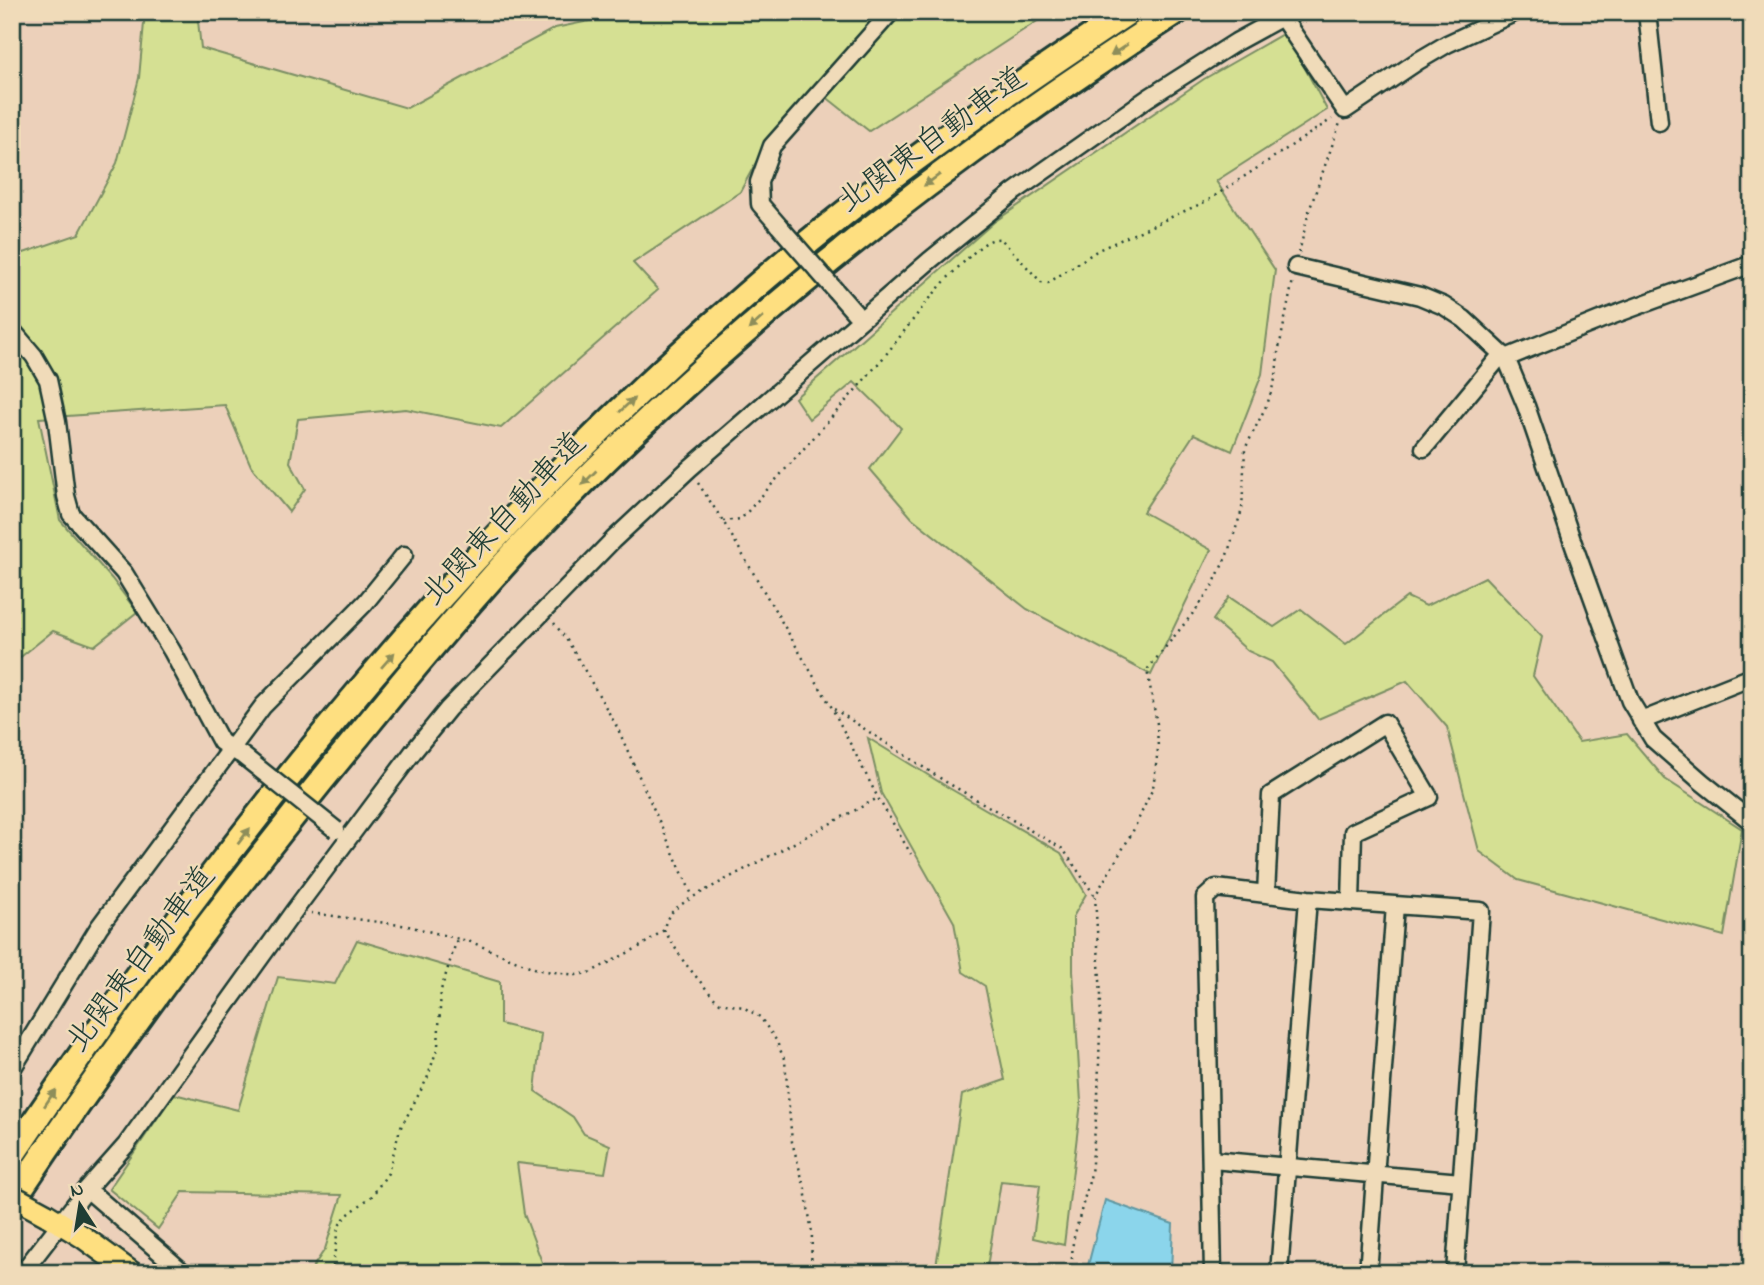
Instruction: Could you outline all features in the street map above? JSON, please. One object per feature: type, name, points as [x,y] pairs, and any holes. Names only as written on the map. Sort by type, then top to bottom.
[{"type":"highway","name":"北関東自動車道","points":[[12,1154],[66,1075],[299,763],[499,532],[603,428],[788,259],[894,175],[1009,91],[1128,12]]},
{"type":"highway","name":"北関東自動車道","points":[[12,1201],[86,1091],[203,931],[320,781],[419,661],[519,549],[613,454],[804,280],[911,195],[994,135],[1176,12]]},
{"type":"main road","points":[[12,1196],[54,1219],[132,1273]]},
{"type":"street","points":[[858,316],[760,204],[759,182],[772,146],[891,12]]},
{"type":"street","points":[[22,1273],[54,1219],[87,1189],[126,1144],[294,911],[342,834],[448,709],[543,610],[690,467],[858,316],[1014,192],[1148,99],[1286,15],[1345,110],[1428,55],[1516,12]]},
{"type":"street","points":[[1647,12],[1658,122]]},
{"type":"street","points":[[1424,448],[1504,356],[1752,264]]},
{"type":"street","points":[[1296,267],[1420,296],[1444,306],[1464,319],[1504,356],[1526,406],[1630,701],[1654,739],[1752,822]]},
{"type":"street","points":[[12,330],[34,356],[47,380],[57,422],[66,496],[71,514],[124,573],[172,651],[221,742],[342,834]]},
{"type":"street","points":[[12,1069],[99,927],[236,752],[263,706],[365,603],[404,555]]},
{"type":"street","points":[[1642,721],[1752,677]]},
{"type":"street","points":[[1266,894],[1271,795],[1385,723],[1429,797],[1353,832],[1350,902]]},
{"type":"street","points":[[1213,1273],[1205,898],[1216,888],[1308,899],[1481,911],[1455,1273]]},
{"type":"street","points":[[1279,1273],[1308,899]]},
{"type":"street","points":[[1368,1273],[1395,905]]},
{"type":"street","points":[[1212,1160],[1461,1182]]},
{"type":"street","points":[[87,1189],[184,1273]]},
{"type":"path","points":[[1095,896],[1137,823],[1153,788],[1157,736],[1147,670],[1181,631],[1213,585],[1237,529],[1242,510],[1245,449],[1268,402],[1276,376],[1278,353],[1309,211],[1345,110]]},
{"type":"path","points":[[723,521],[741,519],[857,388],[928,300],[965,260],[986,242],[994,238],[1001,239],[1041,282],[1048,283],[1098,250],[1208,201],[1345,110]]},
{"type":"path","points":[[690,467],[832,708],[878,798],[911,854]]},
{"type":"path","points":[[543,610],[569,643],[617,727],[693,897]]},
{"type":"path","points":[[832,708],[946,782],[1063,849],[1095,896],[1101,996],[1097,1107],[1091,1174],[1073,1241],[1071,1273]]},
{"type":"path","points":[[294,911],[408,926],[471,942],[539,970],[576,975],[589,973],[642,946],[664,930],[672,911],[693,897],[878,798]]},
{"type":"path","points":[[664,930],[684,962],[713,997],[720,1003],[743,1007],[760,1017],[776,1040],[785,1060],[792,1142],[805,1189],[812,1233],[811,1273]]},
{"type":"path","points":[[332,1273],[338,1227],[341,1221],[372,1196],[382,1184],[392,1162],[401,1129],[433,1062],[440,1033],[442,990],[457,938]]},
{"type":"green space","points":[[145,12],[197,12],[201,48],[407,108],[555,28],[633,12],[1051,12],[869,131],[815,88],[767,142],[740,192],[633,263],[658,290],[501,428],[406,409],[298,419],[290,462],[305,489],[289,512],[251,466],[225,405],[39,418],[60,520],[137,612],[94,646],[53,631],[12,664],[12,257],[79,234],[117,163],[139,78]]},
{"type":"green space","points":[[1286,32],[1327,110],[1216,181],[1275,270],[1262,374],[1232,451],[1194,434],[1143,512],[1211,550],[1151,675],[1027,609],[912,518],[870,469],[901,428],[854,382],[809,419],[795,398],[994,222],[1204,79]]},
{"type":"green space","points":[[1485,577],[1542,637],[1533,676],[1579,742],[1627,734],[1665,779],[1742,829],[1724,936],[1518,880],[1479,851],[1447,727],[1407,681],[1318,719],[1272,662],[1248,651],[1213,620],[1229,597],[1274,627],[1301,609],[1346,644],[1407,597],[1426,606]]},
{"type":"green space","points":[[868,738],[1061,853],[1086,894],[1073,917],[1073,971],[1081,1102],[1064,1245],[1033,1238],[1040,1185],[1001,1181],[986,1273],[935,1273],[962,1095],[1005,1080],[985,986],[963,972],[954,922],[881,793]]},
{"type":"green space","points":[[357,940],[500,982],[500,1024],[541,1034],[535,1091],[573,1117],[584,1134],[610,1145],[605,1173],[517,1163],[524,1214],[546,1273],[309,1273],[325,1249],[342,1195],[183,1192],[158,1229],[109,1189],[174,1094],[238,1110],[278,977],[335,984]]},
{"type":"water","points":[[1105,1200],[1173,1224],[1171,1273],[1086,1273]]}]
